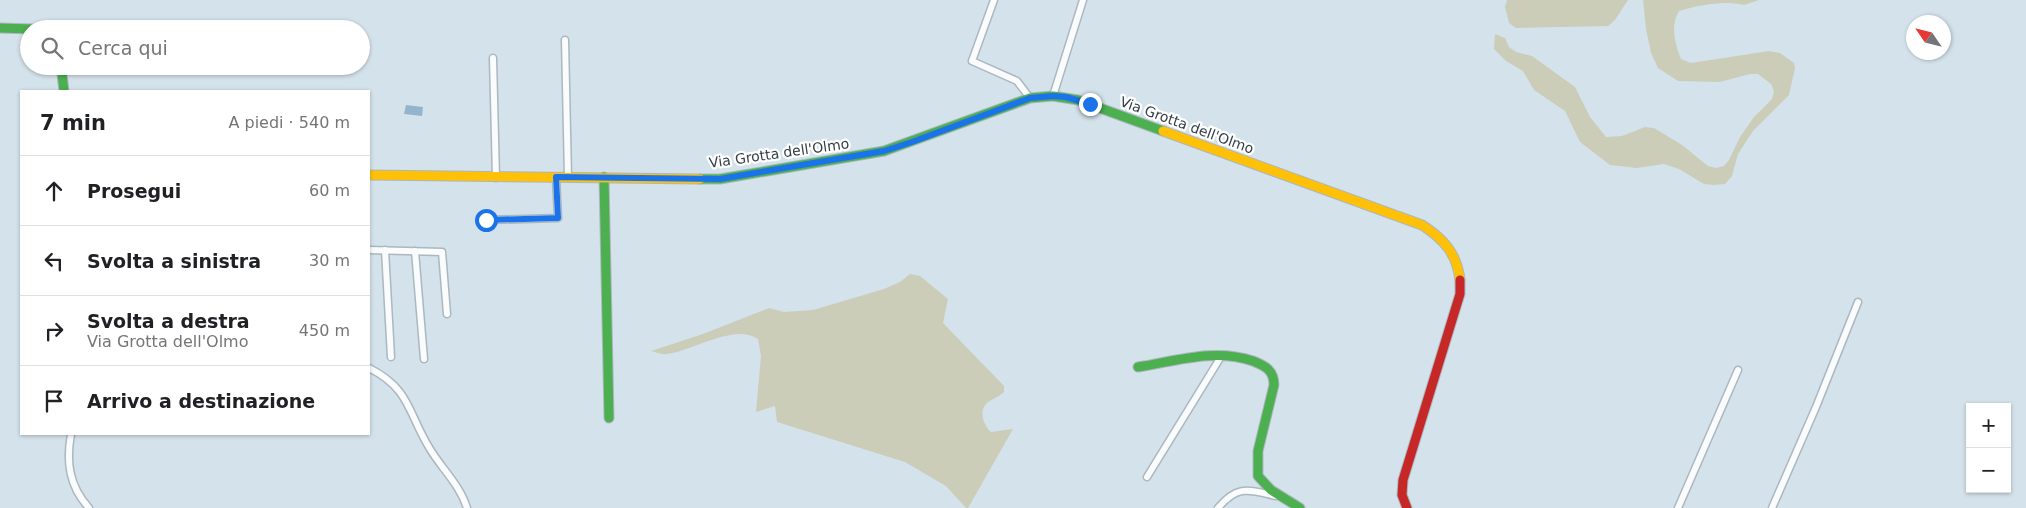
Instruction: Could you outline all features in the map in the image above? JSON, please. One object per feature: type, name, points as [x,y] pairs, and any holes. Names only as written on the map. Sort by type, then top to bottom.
[{"type":"street","points":[[994,0],[972,61],[1018,81],[1030,98]]},
{"type":"street","points":[[1053,96],[1083,0]]},
{"type":"street","points":[[0,28],[20,29]]},
{"type":"street","points":[[565,40],[568,178]]},
{"type":"street","points":[[493,58],[496,178]]},
{"type":"street","points":[[62,75],[64,90]]},
{"type":"street","name":"Via Grotta dell'Olmo","points":[[370,175],[496,178],[720,179],[884,151],[1030,98],[1053,96],[1084,102],[1422,225],[1437,234],[1446,243],[1460,272],[1460,294],[1403,480],[1402,495],[1406,508]]},
{"type":"street","points":[[486,220],[558,218],[556,177]]},
{"type":"street","points":[[604,177],[609,418]]},
{"type":"street","points":[[370,250],[442,252],[447,314]]},
{"type":"street","points":[[385,250],[391,357]]},
{"type":"street","points":[[415,251],[424,359]]},
{"type":"street","points":[[1772,508],[1816,407],[1858,302]]},
{"type":"street","points":[[1147,477],[1222,355]]},
{"type":"street","points":[[1138,367],[1222,355],[1252,360],[1262,364],[1272,372],[1274,377],[1273,391],[1260,441],[1258,476],[1279,497]]},
{"type":"street","points":[[370,368],[383,375],[406,398],[430,449],[460,490],[466,508]]},
{"type":"street","points":[[1678,508],[1738,370]]},
{"type":"street","points":[[71,435],[68,464],[71,481],[80,499],[88,508]]},
{"type":"street","points":[[1218,508],[1233,493],[1247,489],[1279,497],[1300,508]]},
{"type":"green space","points":[[1507,0],[1628,0],[1615,20],[1608,26],[1516,28],[1509,23],[1505,7]]},
{"type":"green space","points":[[1643,0],[1759,0],[1744,5],[1712,4],[1679,11],[1674,28],[1675,41],[1681,59],[1691,63],[1769,51],[1780,53],[1794,63],[1795,68],[1789,95],[1753,131],[1738,154],[1732,176],[1725,184],[1704,184],[1679,169],[1664,164],[1637,168],[1610,165],[1580,142],[1565,111],[1534,90],[1523,71],[1506,61],[1494,49],[1495,34],[1505,38],[1509,47],[1516,52],[1532,56],[1575,87],[1590,117],[1606,137],[1622,136],[1645,127],[1654,128],[1682,145],[1708,166],[1716,168],[1724,166],[1754,117],[1772,99],[1774,91],[1771,84],[1758,74],[1750,74],[1720,82],[1678,81],[1658,68],[1651,53]]},
{"type":"green space","points":[[910,274],[920,276],[948,299],[943,323],[1004,386],[1004,392],[984,406],[982,414],[986,426],[991,432],[1013,429],[968,508],[946,486],[905,462],[777,422],[775,406],[756,412],[761,356],[758,339],[749,335],[738,334],[714,339],[667,354],[651,351],[703,334],[769,308],[784,312],[813,310],[884,289],[900,282]]},
{"type":"water","points":[[406,105],[423,107],[422,116],[404,114]]},
{"type":"traffic: fast","points":[[0,28],[20,29]]},
{"type":"traffic: fast","points":[[62,75],[64,90]]},
{"type":"traffic: fast","points":[[700,179],[720,179],[884,151],[1030,98],[1053,96],[1078,100],[1163,131]]},
{"type":"traffic: fast","points":[[604,177],[609,418]]},
{"type":"traffic: fast","points":[[1138,367],[1195,357],[1224,356],[1239,357],[1253,361],[1268,370],[1273,376],[1274,385],[1258,451],[1258,476],[1271,490],[1300,508]]},
{"type":"traffic: slow","points":[[1163,131],[1422,225],[1437,236],[1448,248],[1456,262],[1460,280]]},
{"type":"traffic: slow","points":[[370,175],[700,179]]},
{"type":"traffic: jam","points":[[1407,508],[1402,495],[1403,480],[1460,294],[1460,280]]},
{"type":"route","points":[[486,220],[558,218],[556,177],[720,179],[884,151],[1030,98],[1066,97],[1090,104]]}]
